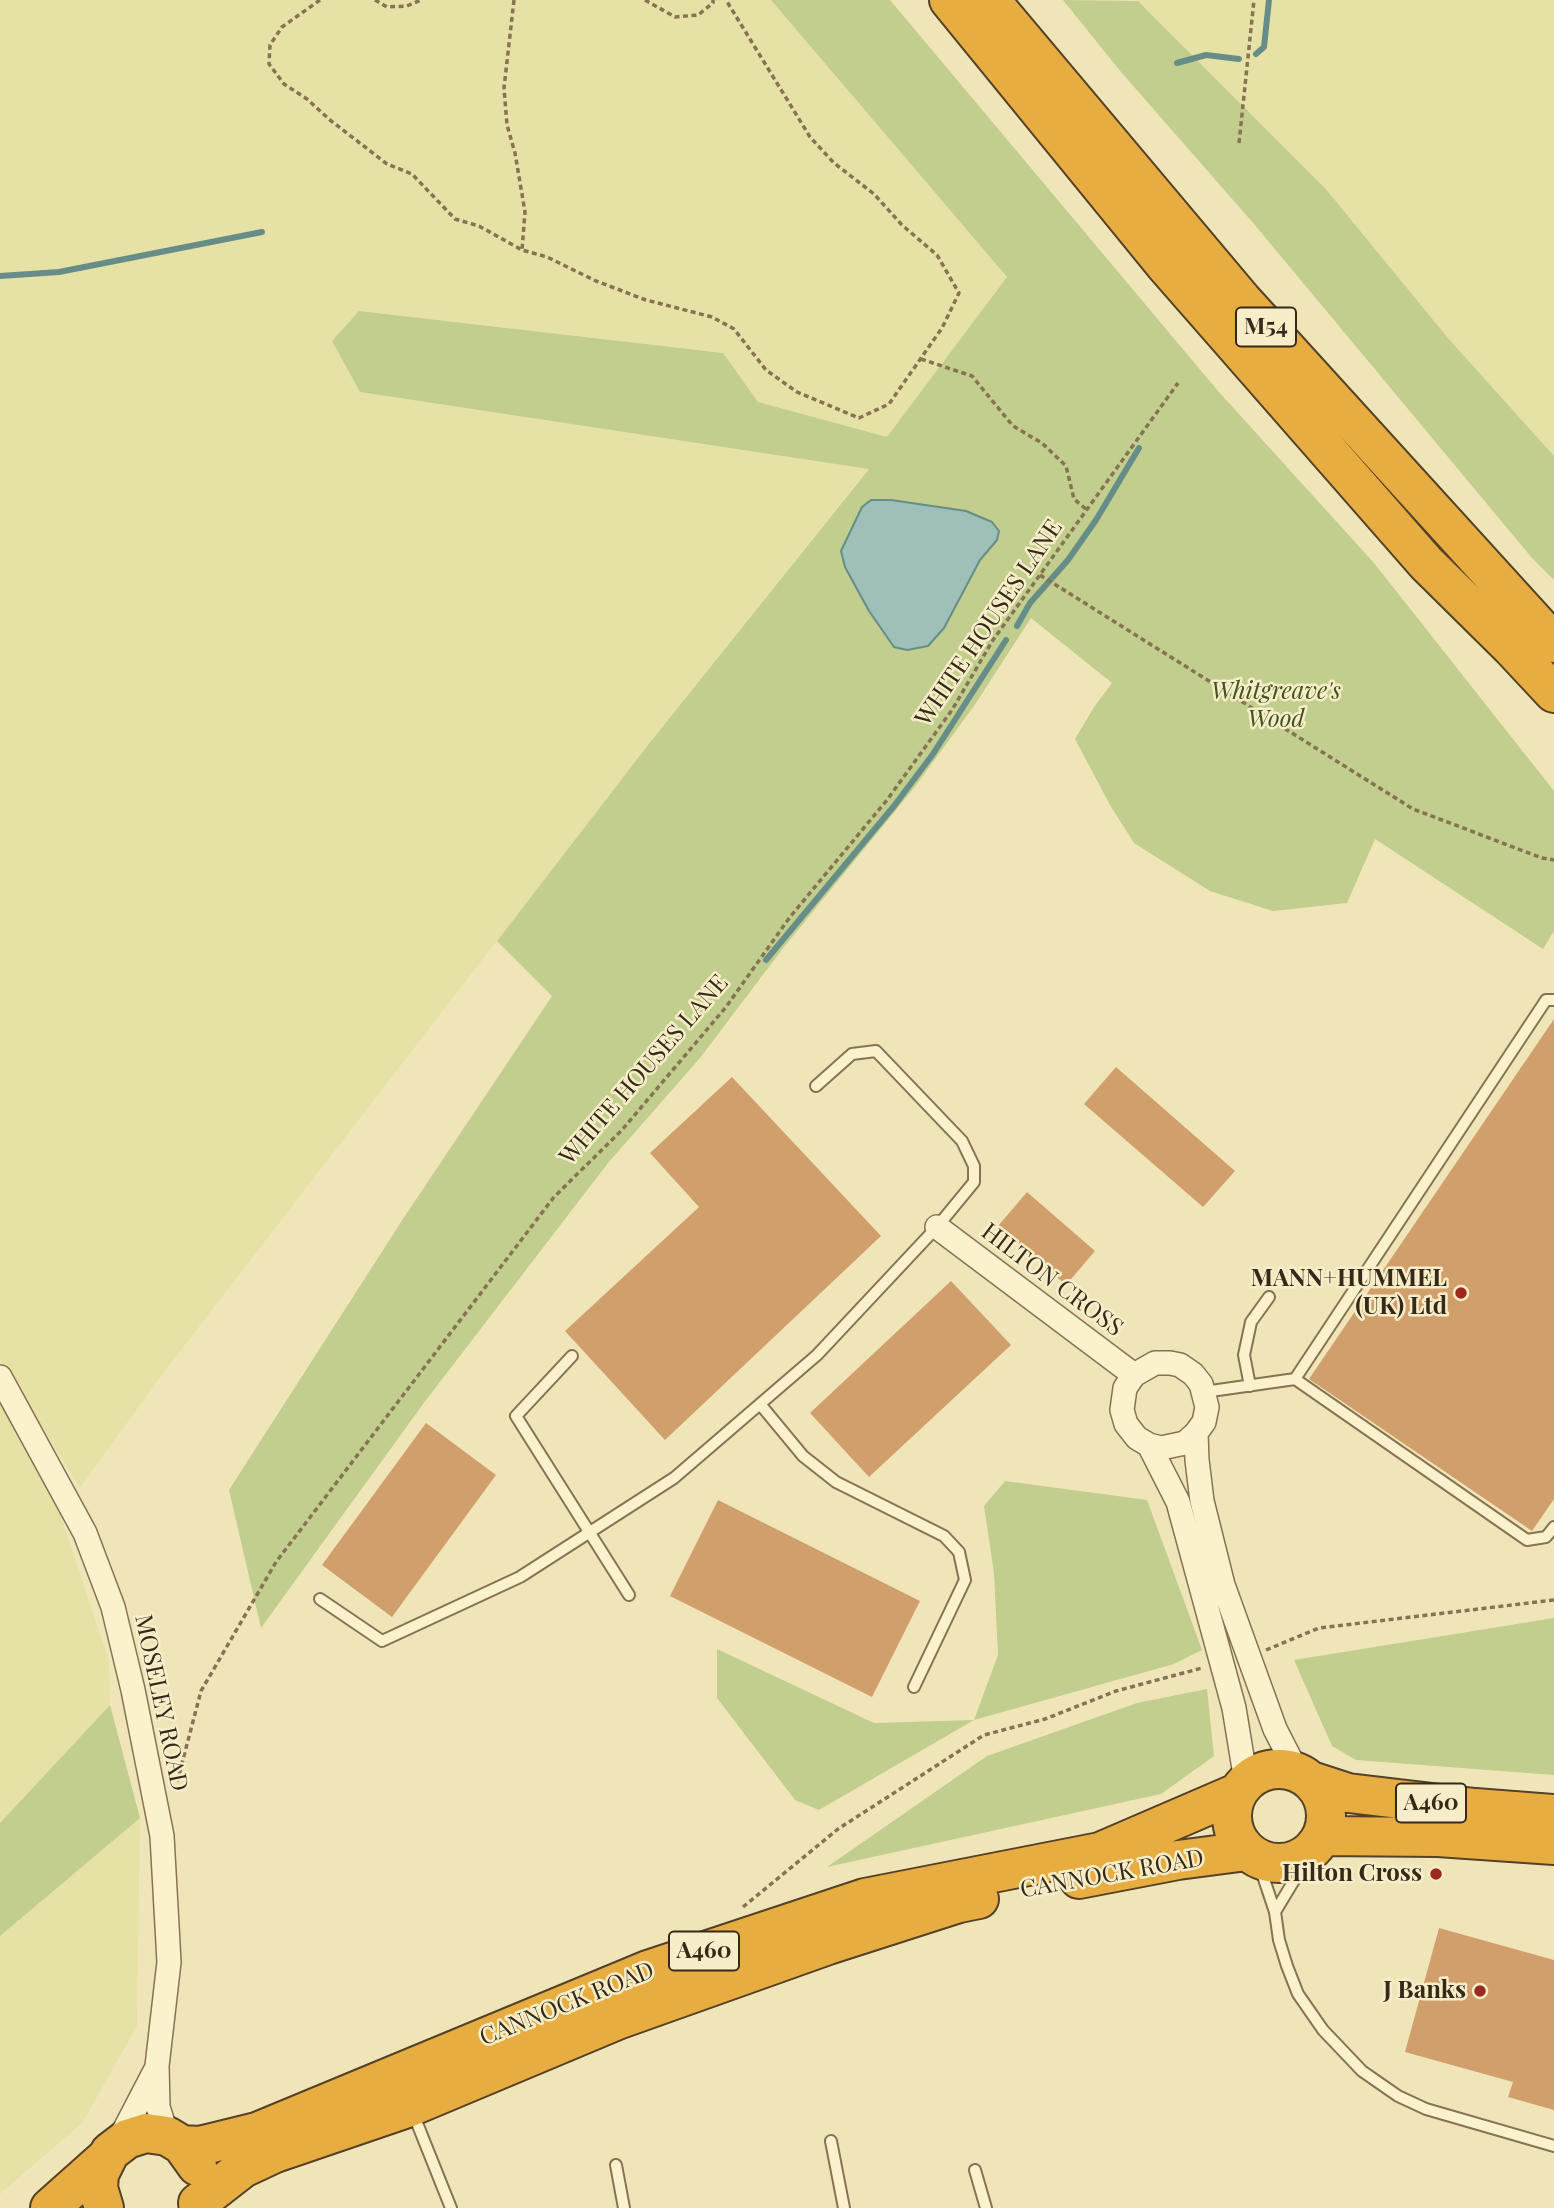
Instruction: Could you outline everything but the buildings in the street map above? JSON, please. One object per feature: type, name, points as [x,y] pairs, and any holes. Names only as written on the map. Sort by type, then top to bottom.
[{"type":"highway","name":"M54","points":[[949,0],[1166,266],[1426,563],[1554,693]]},
{"type":"highway","name":"M54","points":[[990,0],[1243,301],[1554,643]]},
{"type":"highway","name":"M54","points":[[1426,563],[1483,641],[1554,721]]},
{"type":"highway","points":[[1286,1769],[1304,1776],[1322,1796],[1325,1805],[1325,1826],[1318,1842],[1304,1856],[1288,1863],[1272,1863],[1252,1855],[1239,1842],[1232,1823],[1233,1803],[1242,1787],[1266,1770],[1286,1769]]},
{"type":"highway","name":"A460","points":[[1304,1776],[1348,1793],[1554,1814]]},
{"type":"highway","name":"CANNOCK ROAD","points":[[111,2152],[139,2134],[156,2134],[200,2146],[257,2132],[669,1963],[864,1898],[1100,1852],[1242,1787]]},
{"type":"highway","name":"A460","points":[[1318,1842],[1437,1837],[1554,1845]]},
{"type":"highway","name":"CANNOCK ROAD","points":[[196,2205],[243,2168],[275,2153],[410,2107],[620,2019],[828,1945],[959,1903],[1178,1860],[1252,1855]]},
{"type":"highway","points":[[174,2140],[195,2161],[199,2171],[201,2183],[196,2205]]},
{"type":"highway","points":[[50,2208],[111,2152]]},
{"type":"highway","points":[[104,2208],[98,2188],[99,2174],[111,2152]]},
{"type":"street","name":"HILTON CROSS","points":[[937,1227],[1134,1375]]},
{"type":"street","points":[[1156,1363],[1170,1363],[1193,1374],[1204,1392],[1207,1407],[1204,1422],[1196,1433],[1176,1446],[1161,1448],[1149,1446],[1137,1438],[1126,1424],[1122,1410],[1125,1388],[1134,1375],[1156,1363]]},
{"type":"street","name":"MOSELEY ROAD","points":[[0,1377],[85,1533],[113,1607],[133,1690],[162,1836],[169,1962],[157,2066],[158,2107],[174,2140]]},
{"type":"street","points":[[1196,1433],[1196,1460],[1202,1502],[1223,1585],[1275,1729],[1304,1776]]},
{"type":"street","points":[[1149,1446],[1178,1502],[1222,1662],[1234,1708],[1242,1787]]},
{"type":"street","name":"MOSELEY ROAD","points":[[111,2152],[157,2066]]},
{"type":"lane","points":[[1295,1379],[1546,1000],[1554,1000]]},
{"type":"lane","points":[[320,1599],[382,1642],[520,1577],[674,1478],[817,1355],[937,1227],[974,1182],[974,1166],[962,1141],[876,1051],[852,1054],[816,1086]]},
{"type":"lane","points":[[1250,1386],[1244,1355],[1246,1344],[1251,1322],[1269,1297]]},
{"type":"lane","points":[[572,1356],[516,1416],[629,1595]]},
{"type":"lane","points":[[1204,1392],[1295,1379],[1527,1540],[1546,1537],[1554,1527]]},
{"type":"lane","points":[[760,1404],[803,1456],[836,1482],[944,1536],[959,1552],[965,1580],[914,1687]]},
{"type":"lane","points":[[1275,1912],[1318,1842]]},
{"type":"lane","points":[[1252,1855],[1275,1912],[1279,1940],[1298,1994],[1323,2030],[1362,2071],[1398,2096],[1426,2109],[1554,2146]]},
{"type":"lane","points":[[410,2107],[451,2208]]},
{"type":"lane","points":[[831,2141],[844,2208]]},
{"type":"lane","points":[[616,2165],[624,2208]]},
{"type":"lane","points":[[975,2170],[986,2208]]},
{"type":"path","points":[[320,0],[282,27],[270,45],[269,64],[284,84],[307,99],[387,164],[412,174],[455,219],[479,226],[522,250],[547,257],[596,281],[646,300],[712,317],[734,329],[765,370],[797,392],[859,418],[889,404],[942,328],[960,293],[937,255],[902,225],[874,194],[834,163],[810,137],[726,0]]},
{"type":"path","points":[[375,0],[387,7],[407,6],[421,0]]},
{"type":"path","points":[[514,0],[504,88],[507,125],[515,153],[525,212],[522,250]]},
{"type":"path","points":[[645,0],[675,17],[698,15],[713,3],[713,0]]},
{"type":"path","points":[[1240,143],[1254,0]]},
{"type":"path","points":[[921,359],[972,376],[1013,426],[1042,443],[1066,466],[1074,499],[1087,510]]},
{"type":"path","name":"WHITE HOUSES LANE","points":[[162,1836],[201,1691],[276,1562],[554,1197],[622,1130],[726,1007],[790,917],[887,800],[952,710],[993,640],[1178,383]]},
{"type":"path","points":[[1040,575],[1413,809],[1542,858],[1554,860]]},
{"type":"path","points":[[1248,1657],[1319,1628],[1554,1601]]},
{"type":"path","points":[[743,1907],[838,1829],[984,1735],[1045,1720],[1116,1691],[1222,1662]]},
{"type":"shaded area","points":[[0,0],[771,0],[1007,277],[887,438],[758,402],[722,353],[359,311],[332,341],[360,392],[869,468],[648,745],[161,1376],[80,1488],[0,1360]]},
{"type":"shaded area","points":[[1137,0],[1554,0],[1554,456],[1447,337],[1325,188]]},
{"type":"shaded area","points":[[0,1401],[60,1513],[109,1661],[110,1705],[0,1823]]},
{"type":"shaded area","points":[[140,1818],[137,2026],[83,2122],[0,2194],[0,1936]]},
{"type":"green space","name":"Whitgreave's Wood","points":[[771,0],[890,0],[1218,391],[1374,563],[1554,791],[1554,931],[1543,949],[1375,839],[1347,903],[1273,911],[1210,891],[1134,843],[1110,805],[1075,739],[1112,683],[1031,618],[974,706],[914,788],[784,947],[700,1058],[608,1163],[423,1404],[261,1628],[229,1490],[401,1222],[552,996],[497,941],[648,745],[869,469],[360,392],[332,341],[359,311],[723,353],[758,402],[887,437],[1007,277]]},
{"type":"green space","points":[[1063,0],[1138,1],[1325,188],[1447,337],[1554,456],[1554,580],[1532,558]]},
{"type":"green space","points":[[1005,1481],[1147,1500],[1202,1650],[1174,1664],[974,1720],[998,1655],[994,1573],[984,1506]]},
{"type":"green space","points":[[1554,1618],[1554,1775],[1356,1760],[1332,1746],[1294,1660]]},
{"type":"green space","points":[[717,1649],[874,1723],[974,1720],[819,1810],[795,1800],[717,1698]]},
{"type":"green space","points":[[1207,1689],[1214,1756],[1161,1794],[827,1867],[987,1756],[1137,1703]]},
{"type":"green space","points":[[110,1705],[140,1818],[0,1936],[0,1823]]},
{"type":"water","points":[[871,500],[891,500],[966,511],[992,522],[999,531],[997,540],[980,560],[944,628],[928,646],[907,650],[894,647],[869,611],[845,567],[841,551],[862,507]]},
{"type":"waterway","points":[[1256,54],[1264,47],[1269,0]]},
{"type":"waterway","points":[[1177,63],[1206,55],[1239,59]]},
{"type":"waterway","points":[[0,276],[59,272],[262,232]]},
{"type":"waterway","points":[[1017,626],[1030,603],[1068,560],[1096,520],[1139,448]]},
{"type":"waterway","points":[[766,960],[894,806],[933,754],[1006,640]]},
{"type":"place","name":"MANN+HUMMEL (UK) Ltd","points":[[1461,1293]]},
{"type":"place","name":"Hilton Cross","points":[[1436,1874]]},
{"type":"place","name":"J Banks","points":[[1480,1991]]}]
